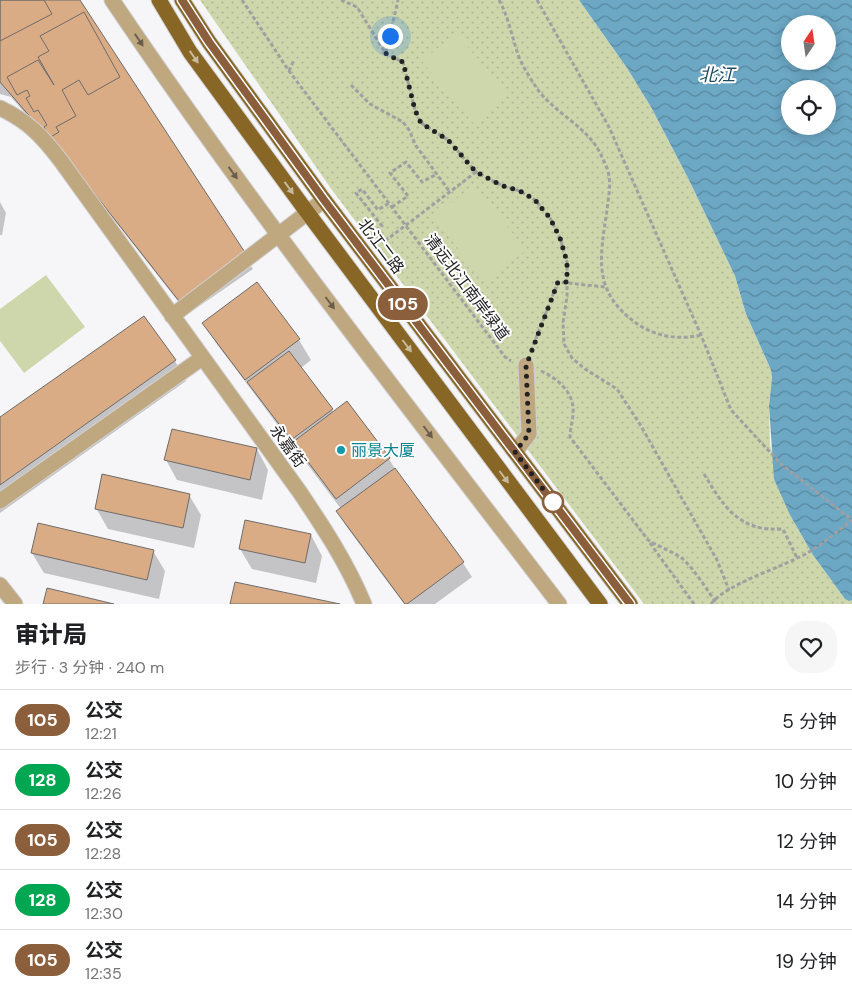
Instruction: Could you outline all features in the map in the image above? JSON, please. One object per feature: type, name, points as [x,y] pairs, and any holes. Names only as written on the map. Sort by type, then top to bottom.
[{"type":"main road","points":[[159,0],[190,52],[600,604]]},
{"type":"main road","name":"北江二路","points":[[182,0],[209,42],[324,200],[630,604]]},
{"type":"street","points":[[112,0],[172,90],[278,236],[559,604]]},
{"type":"street","name":"永嘉街","points":[[0,108],[19,117],[41,135],[62,160],[328,535],[352,575],[364,604]]},
{"type":"street","points":[[172,316],[324,200]]},
{"type":"street","points":[[0,501],[202,358]]},
{"type":"street","points":[[515,452],[529,434],[526,366]]},
{"type":"street","points":[[0,585],[15,604]]},
{"type":"path","name":"清远北江南岸绿道","points":[[242,0],[289,70],[505,357],[512,362],[548,374],[563,385],[572,400],[574,412],[570,437],[648,540],[684,560],[717,604]]},
{"type":"path","points":[[341,0],[357,7],[386,54],[403,62],[415,110],[421,123],[448,140],[476,172],[503,186],[520,191],[535,200],[550,218],[560,238],[567,262],[567,296],[563,323],[564,344],[572,358],[585,369],[617,389],[641,426],[717,560],[729,590]]},
{"type":"path","points":[[386,54],[398,0]]},
{"type":"path","points":[[499,0],[509,22],[520,59],[536,89],[563,116],[588,135],[601,154],[609,177],[609,195],[601,268],[605,287],[626,315],[653,332],[671,337],[687,338],[701,336]]},
{"type":"path","points":[[537,0],[608,127],[701,336],[731,410],[781,464],[852,520],[808,553],[729,590],[711,604]]},
{"type":"path","points":[[289,70],[294,60]]},
{"type":"path","points":[[352,85],[370,104],[403,122],[416,146],[450,192]]},
{"type":"path","points":[[392,207],[408,196],[390,173],[406,162],[422,182],[437,174]]},
{"type":"path","points":[[385,242],[476,172]]},
{"type":"path","points":[[377,231],[382,226],[356,193],[362,189],[378,210],[389,203]]},
{"type":"path","points":[[526,366],[558,282],[605,287]]},
{"type":"path","points":[[704,474],[727,510],[741,521],[754,527],[770,530],[782,529],[797,558]]},
{"type":"path","points":[[648,540],[694,604]]},
{"type":"green space","points":[[200,0],[579,0],[627,68],[651,107],[689,180],[735,276],[746,314],[771,370],[769,406],[770,445],[790,515],[813,555],[845,599],[852,600],[852,604],[644,604],[332,190]]},
{"type":"green space","points":[[456,33],[507,94],[473,123],[422,61]]},
{"type":"green space","points":[[474,185],[526,250],[485,282],[433,217]]},
{"type":"green space","points":[[46,275],[85,327],[24,373],[0,341],[0,309]]},
{"type":"water","name":"北江","points":[[579,0],[852,0],[852,600],[845,599],[813,555],[790,515],[774,479],[769,406],[771,370],[746,314],[735,276],[689,180],[651,107],[627,68]]},
{"type":"building","points":[[0,0],[44,0],[52,14],[0,41]]},
{"type":"building","points":[[0,0],[80,0],[246,254],[179,301],[71,164],[0,82]]},
{"type":"building","points":[[84,12],[120,77],[88,95],[79,80],[62,90],[76,116],[56,127],[59,132],[49,138],[44,127],[47,125],[38,110],[34,112],[26,98],[30,96],[27,90],[17,95],[7,77],[38,60],[54,85],[38,57],[49,51],[40,36]]},
{"type":"building","points":[[257,282],[300,339],[245,380],[202,323]]},
{"type":"building","points":[[144,316],[176,360],[0,485],[0,417]]},
{"type":"building","name":"丽景大厦","points":[[289,351],[333,409],[291,440],[247,382]]},
{"type":"building","name":"丽景大厦","points":[[347,401],[390,458],[336,499],[293,442]]},
{"type":"building","points":[[172,429],[257,448],[250,480],[164,460]]},
{"type":"building","points":[[395,468],[464,562],[407,604],[405,604],[336,511]]},
{"type":"building","points":[[102,474],[190,494],[183,528],[95,509]]},
{"type":"building","points":[[245,520],[311,534],[305,563],[239,549]]},
{"type":"building","points":[[38,523],[154,550],[147,580],[31,553]]},
{"type":"building","points":[[235,582],[340,604],[230,604]]},
{"type":"building","points":[[47,588],[114,604],[43,604]]},
{"type":"bus line","name":"105","points":[[182,0],[209,42],[324,200],[630,604]]},
{"type":"place","name":"丽景大厦","points":[[341,450]]},
{"type":"route","points":[[390,36],[386,54],[403,62],[415,110],[421,123],[448,140],[476,172],[503,186],[520,191],[535,200],[550,218],[560,238],[567,262],[567,282],[558,282],[526,366],[529,434],[515,452],[553,502]]}]
